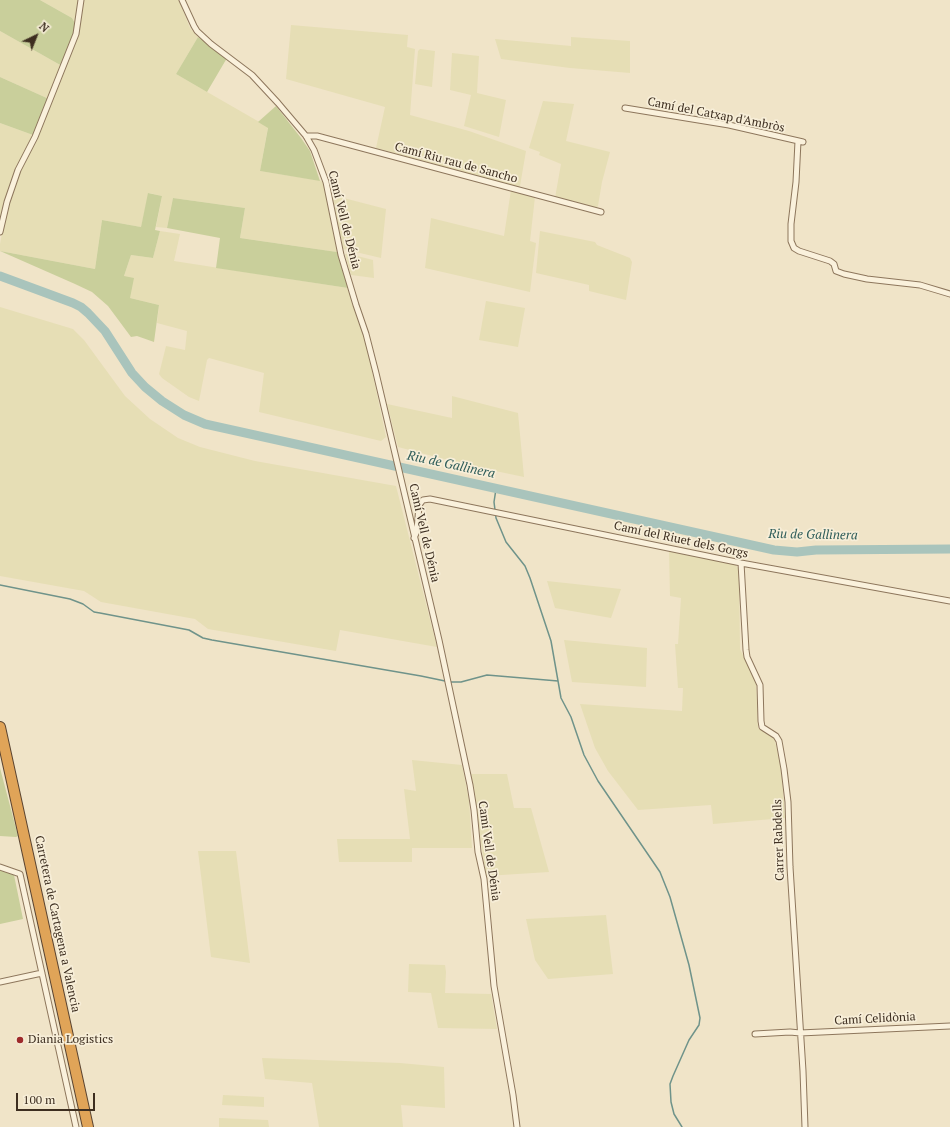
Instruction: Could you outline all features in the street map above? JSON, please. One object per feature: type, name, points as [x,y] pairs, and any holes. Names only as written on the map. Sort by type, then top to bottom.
[{"type":"highway","name":"Carretera de Cartagena a Valencia","points":[[0,728],[88,1127]]},
{"type":"street","points":[[0,232],[7,202],[18,170],[35,137],[76,34],[81,0]]},
{"type":"street","name":"Camí Vell de Dénia","points":[[182,0],[197,31],[211,44],[252,75],[306,136],[314,150],[326,182],[340,248],[366,334],[450,691],[474,810],[478,852],[485,888],[494,986],[513,1095],[517,1127]]},
{"type":"street","name":"Camí del Catxap d'Ambròs","points":[[625,108],[729,125],[800,141],[791,224],[791,240],[794,248],[830,261],[839,272],[861,278],[920,285],[950,294]]},
{"type":"street","name":"Camí Riu rau de Sancho","points":[[306,136],[317,136],[601,212]]},
{"type":"street","name":"Camí del Riuet dels Gorgs","points":[[414,538],[417,531],[419,505],[423,500],[430,499],[741,563],[950,601]]},
{"type":"street","points":[[410,516],[419,513]]},
{"type":"street","name":"Carrer Rabdells","points":[[741,563],[747,657],[760,685],[762,727],[776,736],[779,741],[786,783],[805,1127]]},
{"type":"street","points":[[0,867],[20,874],[76,1127]]},
{"type":"street","points":[[0,982],[42,973]]},
{"type":"street","name":"Camí Celidònia","points":[[755,1034],[950,1026]]},
{"type":"shaded area","points":[[40,0],[80,0],[76,25],[72,18]]},
{"type":"shaded area","points":[[83,0],[179,0],[190,28],[198,37],[176,74],[268,127],[260,171],[323,181],[337,252],[240,238],[245,208],[173,198],[167,228],[156,227],[162,196],[149,193],[141,227],[102,220],[95,269],[0,251],[7,207],[79,29]]},
{"type":"shaded area","points":[[291,25],[408,35],[407,47],[415,49],[410,115],[469,131],[526,151],[520,186],[518,187],[376,148],[385,107],[286,79]]},
{"type":"shaded area","points":[[0,31],[62,66],[49,99],[0,77]]},
{"type":"shaded area","points":[[571,37],[630,41],[630,73],[570,68],[501,59],[495,39],[571,46]]},
{"type":"shaded area","points":[[420,49],[435,51],[432,87],[415,84],[418,51]]},
{"type":"shaded area","points":[[452,53],[479,56],[477,93],[506,100],[499,137],[464,126],[471,95],[450,90]]},
{"type":"shaded area","points":[[543,101],[574,104],[566,141],[610,152],[602,182],[598,206],[595,209],[555,198],[561,164],[539,155],[540,152],[529,148]]},
{"type":"shaded area","points":[[0,123],[33,135],[4,203],[0,225]]},
{"type":"shaded area","points":[[511,190],[535,197],[530,241],[536,243],[530,292],[425,268],[431,218],[504,236]]},
{"type":"shaded area","points":[[332,195],[386,209],[381,258],[343,249]]},
{"type":"shaded area","points":[[160,231],[180,234],[174,261],[348,288],[367,347],[386,437],[381,441],[259,412],[264,373],[209,358],[207,360],[199,401],[189,397],[162,378],[159,374],[166,346],[185,350],[187,331],[157,323],[159,305],[130,298],[124,276],[131,255],[153,258]]},
{"type":"shaded area","points":[[540,231],[595,242],[597,245],[630,258],[632,262],[626,300],[589,291],[589,285],[536,273]]},
{"type":"shaded area","points":[[345,254],[373,260],[374,278],[351,275]]},
{"type":"shaded area","points":[[486,301],[525,308],[518,347],[479,340]]},
{"type":"shaded area","points":[[0,307],[73,329],[84,340],[125,396],[150,419],[178,438],[200,447],[255,461],[396,486],[437,647],[340,630],[336,651],[208,629],[195,619],[101,602],[84,591],[0,576]]},
{"type":"shaded area","points":[[452,396],[518,413],[524,477],[467,465],[398,447],[387,404],[452,418]]},
{"type":"shaded area","points":[[669,550],[734,563],[739,569],[740,649],[756,681],[758,728],[774,738],[781,765],[785,818],[713,824],[711,805],[638,810],[608,771],[595,748],[580,704],[682,711],[683,688],[678,688],[675,644],[678,644],[681,598],[670,596]]},
{"type":"shaded area","points":[[547,581],[621,589],[611,618],[555,608]]},
{"type":"shaded area","points":[[564,640],[647,648],[646,687],[572,682]]},
{"type":"shaded area","points":[[412,760],[462,765],[469,800],[472,848],[412,848],[412,862],[339,862],[337,839],[410,839],[404,789],[416,791]]},
{"type":"shaded area","points":[[471,774],[507,774],[514,808],[531,808],[549,872],[486,876]]},
{"type":"shaded area","points":[[198,851],[236,851],[250,963],[211,957]]},
{"type":"shaded area","points":[[606,915],[613,974],[548,979],[535,960],[526,919]]},
{"type":"shaded area","points":[[409,964],[445,965],[445,993],[491,994],[497,1029],[438,1028],[431,993],[408,992]]},
{"type":"shaded area","points":[[262,1058],[400,1063],[444,1067],[445,1108],[401,1105],[403,1127],[319,1127],[312,1083],[265,1079]]},
{"type":"shaded area","points":[[223,1095],[264,1097],[264,1107],[222,1105]]},
{"type":"shaded area","points":[[219,1118],[268,1120],[269,1127],[219,1127]]},
{"type":"green space","points":[[0,0],[40,0],[72,18],[76,28],[62,66],[0,31]]},
{"type":"green space","points":[[198,37],[227,58],[207,92],[176,74]]},
{"type":"green space","points":[[0,77],[49,99],[33,135],[0,123]]},
{"type":"green space","points":[[276,106],[310,151],[320,181],[260,171],[268,128],[258,122]]},
{"type":"green space","points":[[148,193],[162,196],[155,230],[160,231],[153,258],[131,255],[124,276],[134,278],[130,298],[159,305],[154,342],[137,336],[131,337],[108,306],[92,292],[0,251],[95,269],[102,220],[141,227]]},
{"type":"green space","points":[[173,198],[245,208],[240,238],[337,252],[348,288],[216,268],[220,238],[167,228]]},
{"type":"green space","points":[[0,768],[18,836],[16,837],[0,836]]},
{"type":"green space","points":[[0,870],[14,875],[23,919],[0,924]]},
{"type":"waterway","name":"Riu de Gallinera","points":[[0,276],[81,307],[105,331],[132,373],[145,387],[162,401],[184,415],[205,424],[774,550],[797,552],[816,550],[950,549]]},
{"type":"waterway","points":[[496,489],[494,502],[496,518],[506,542],[525,566],[530,578],[551,641],[561,698],[571,717],[584,755],[598,781],[660,872],[670,897],[689,965],[700,1018],[699,1025],[689,1040],[670,1084],[671,1102],[674,1114],[682,1127]]},
{"type":"waterway","points":[[0,585],[70,599],[83,604],[94,612],[189,630],[203,638],[212,640],[445,681]]},
{"type":"waterway","points":[[449,682],[461,682],[487,675],[558,681]]},
{"type":"place","name":"Diania Logistics","points":[[20,1040]]}]
